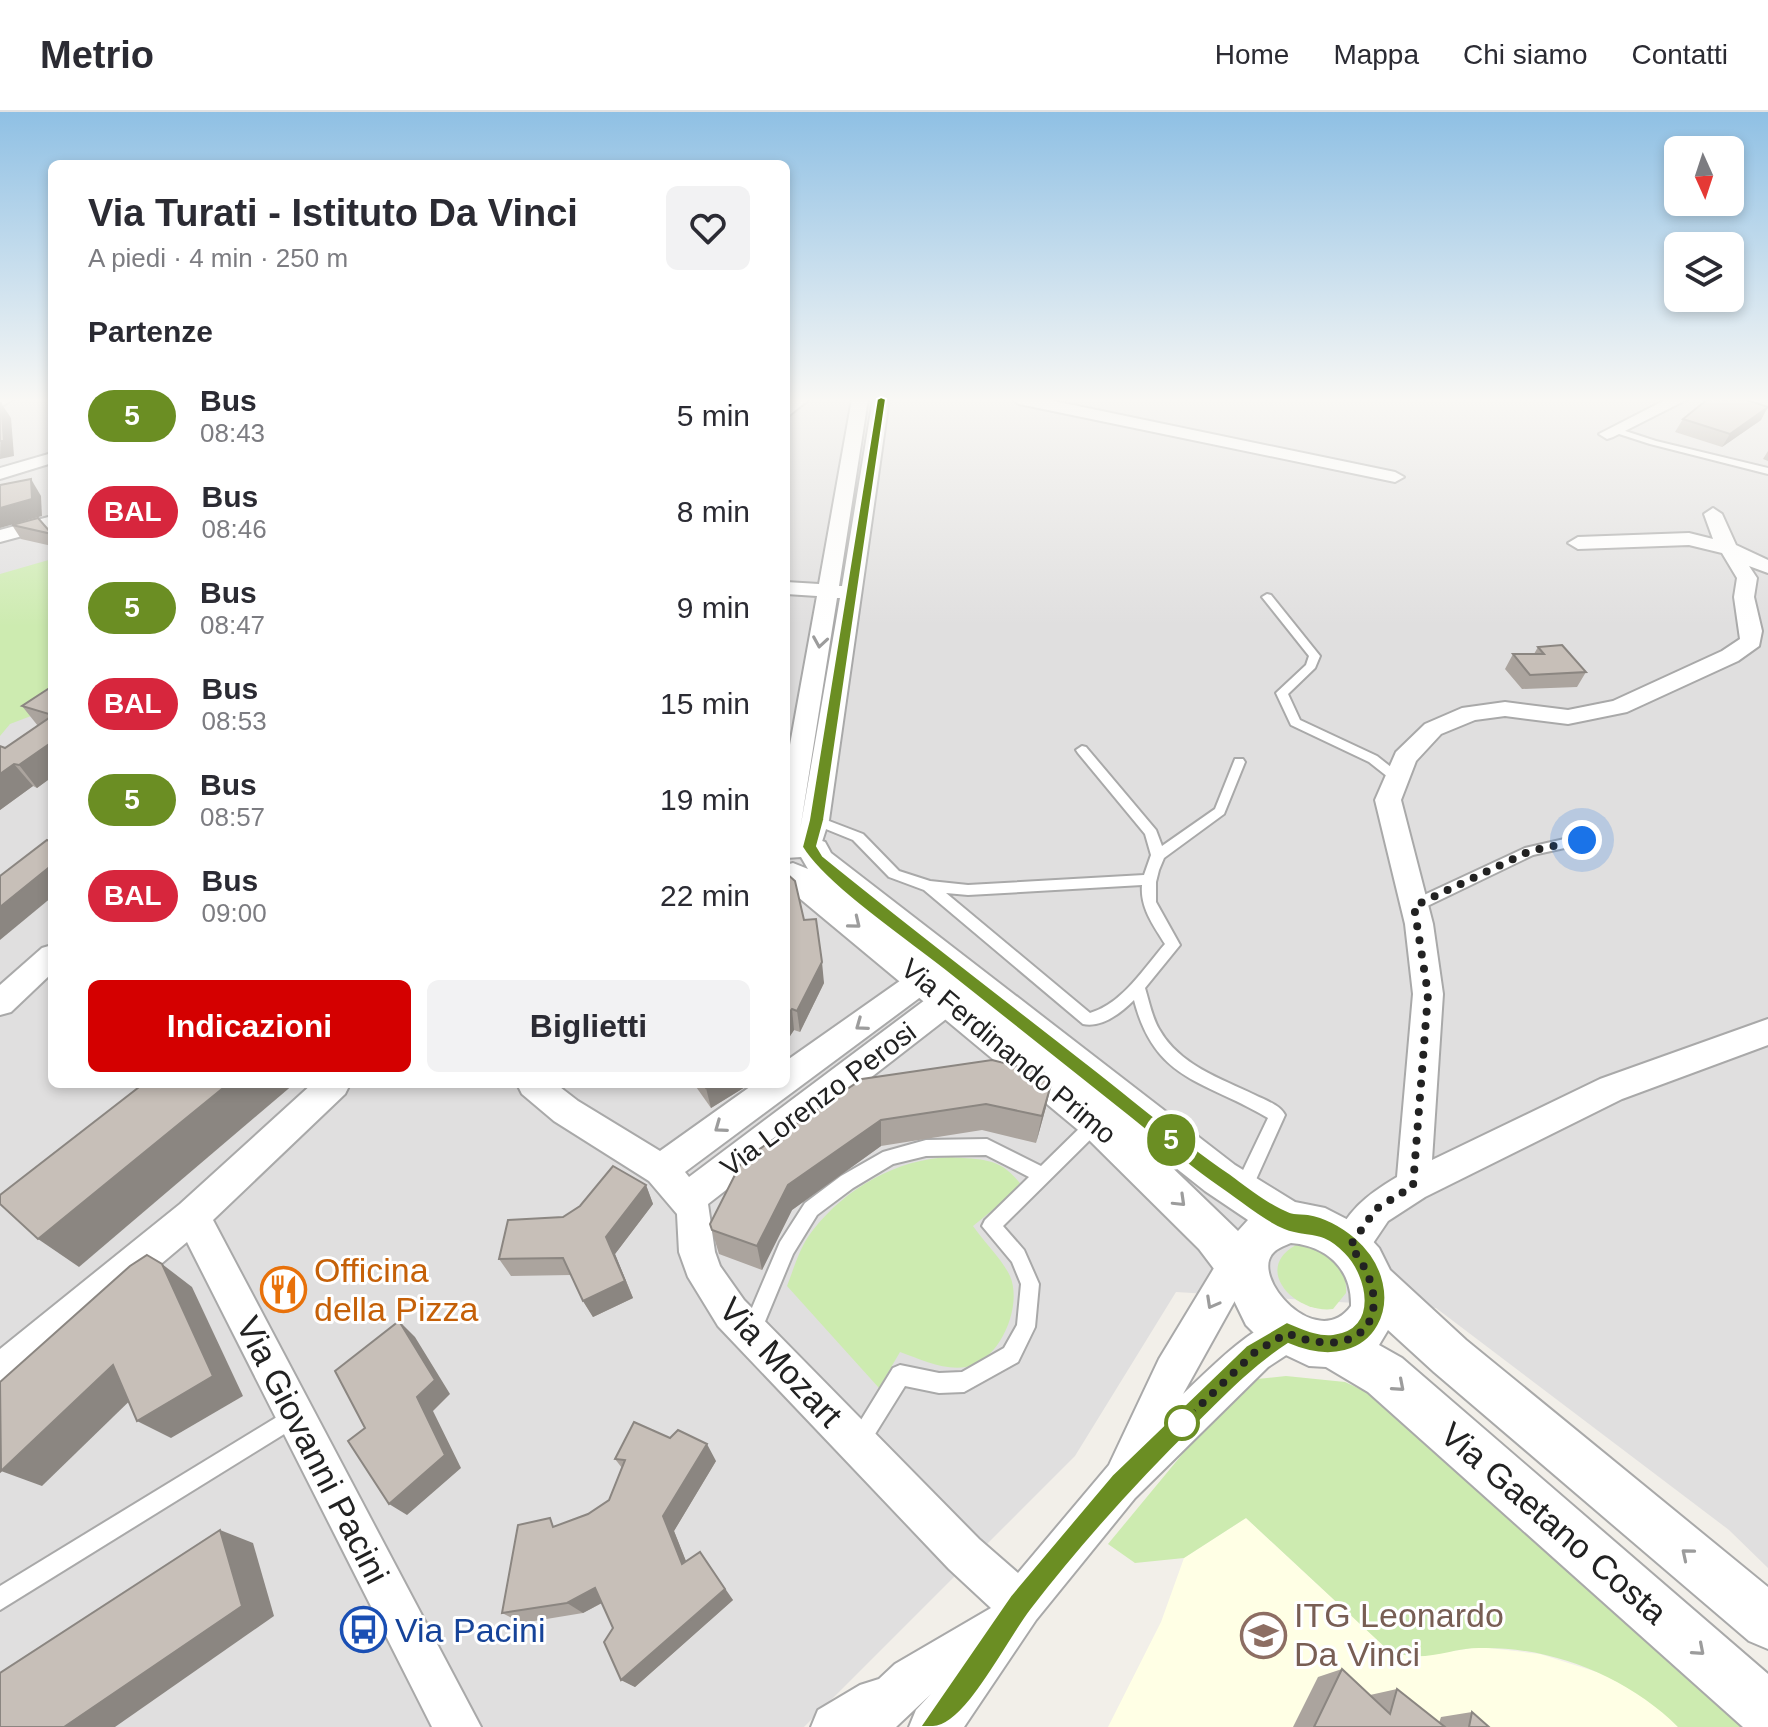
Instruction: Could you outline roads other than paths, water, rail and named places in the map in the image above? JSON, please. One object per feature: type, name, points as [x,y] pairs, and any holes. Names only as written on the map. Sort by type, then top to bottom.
[{"type":"street","points":[[796,848],[798,777],[794,749],[819,719],[829,590],[848,474]]},
{"type":"street","points":[[796,848],[819,719],[852,592],[869,474]]},
{"type":"street","points":[[1382,474],[1395,477]]},
{"type":"street","points":[[1413,1186],[1428,994],[1414,906],[1388,800],[1405,758],[1433,729],[1470,713],[1505,709],[1568,717],[1619,707],[1730,656],[1751,641],[1752,624],[1741,598],[1747,578],[1732,550],[1716,532],[1713,514]]},
{"type":"street","points":[[0,536],[48,523]]},
{"type":"street","points":[[1578,543],[1689,539],[1732,550],[1768,567]]},
{"type":"street","points":[[837,542],[859,543]]},
{"type":"street","points":[[790,588],[852,592]]},
{"type":"street","points":[[790,798],[798,777]]},
{"type":"street","name":"Via Ferdinando Primo","points":[[796,848],[936,990],[1097,1122],[1214,1234],[1256,1249]]},
{"type":"street","name":"Via Ferdinando Primo","points":[[796,848],[1241,1193],[1256,1249]]},
{"type":"street","points":[[0,1003],[48,960]]},
{"type":"street","name":"Via Lorenzo Perosi","points":[[790,1077],[936,990]]},
{"type":"street","name":"Via Lorenzo Perosi","points":[[687,1199],[936,990]]},
{"type":"street","points":[[1362,1266],[1376,1209],[1413,1186],[1611,1089],[1768,1032]]},
{"type":"street","points":[[0,1374],[192,1216],[330,1088]]},
{"type":"street","name":"Via Mozart","points":[[538,1088],[566,1111],[661,1170],[687,1199],[694,1212],[697,1252],[706,1277],[731,1313],[964,1554],[1015,1613]]},
{"type":"street","name":"Via Lorenzo Perosi","points":[[661,1170],[774,1088]]},
{"type":"street","name":"Via Giovanni Pacini","points":[[192,1216],[457,1727]]},
{"type":"street","points":[[933,1727],[955,1702],[1015,1613],[1120,1483],[1254,1353],[1310,1339],[1353,1339],[1368,1325],[1374,1307],[1362,1266],[1331,1232],[1310,1224],[1256,1249],[1173,1373],[1120,1483]]},
{"type":"street","points":[[1256,1249],[1253,1297],[1267,1317],[1310,1339]]},
{"type":"street","name":"Via Gaetano Costa","points":[[1362,1266],[1450,1356],[1768,1622]]},
{"type":"street","name":"Via Gaetano Costa","points":[[1310,1339],[1385,1375],[1768,1711]]},
{"type":"street","points":[[835,1727],[1015,1613]]},
{"type":"street","points":[[863,1727],[911,1680]]},
{"type":"lane","points":[[1267,597],[1315,656],[1311,666],[1282,693],[1295,722],[1373,759],[1397,778]]},
{"type":"lane","points":[[1082,750],[1151,833],[1158,855]]},
{"type":"lane","points":[[929,886],[1088,1020],[1097,1018],[1138,988],[1145,975],[1173,945],[1152,912],[1147,880],[1158,855],[1220,811],[1239,762]]},
{"type":"lane","points":[[796,848],[858,837],[894,874],[929,886],[968,890],[1147,880]]},
{"type":"lane","points":[[1414,906],[1530,851],[1582,840]]},
{"type":"lane","points":[[1138,988],[1151,1029],[1163,1049],[1184,1067],[1256,1101],[1277,1115],[1241,1193]]},
{"type":"lane","points":[[857,1444],[900,1375],[939,1383],[964,1382],[1011,1355],[1026,1327],[1030,1284],[1018,1256],[991,1226],[1097,1122]]},
{"type":"lane","points":[[750,1333],[786,1248],[811,1209],[847,1182],[889,1157],[926,1148],[987,1147],[1043,1175]]},
{"type":"lane","points":[[0,1599],[295,1416]]},
{"type":"place","name":"Officina della Pizza","points":[[283,1290]]},
{"type":"place","name":"Via Pacini","points":[[364,1630]]},
{"type":"place","name":"ITG Leonardo Da Vinci","points":[[1263,1635]]}]
